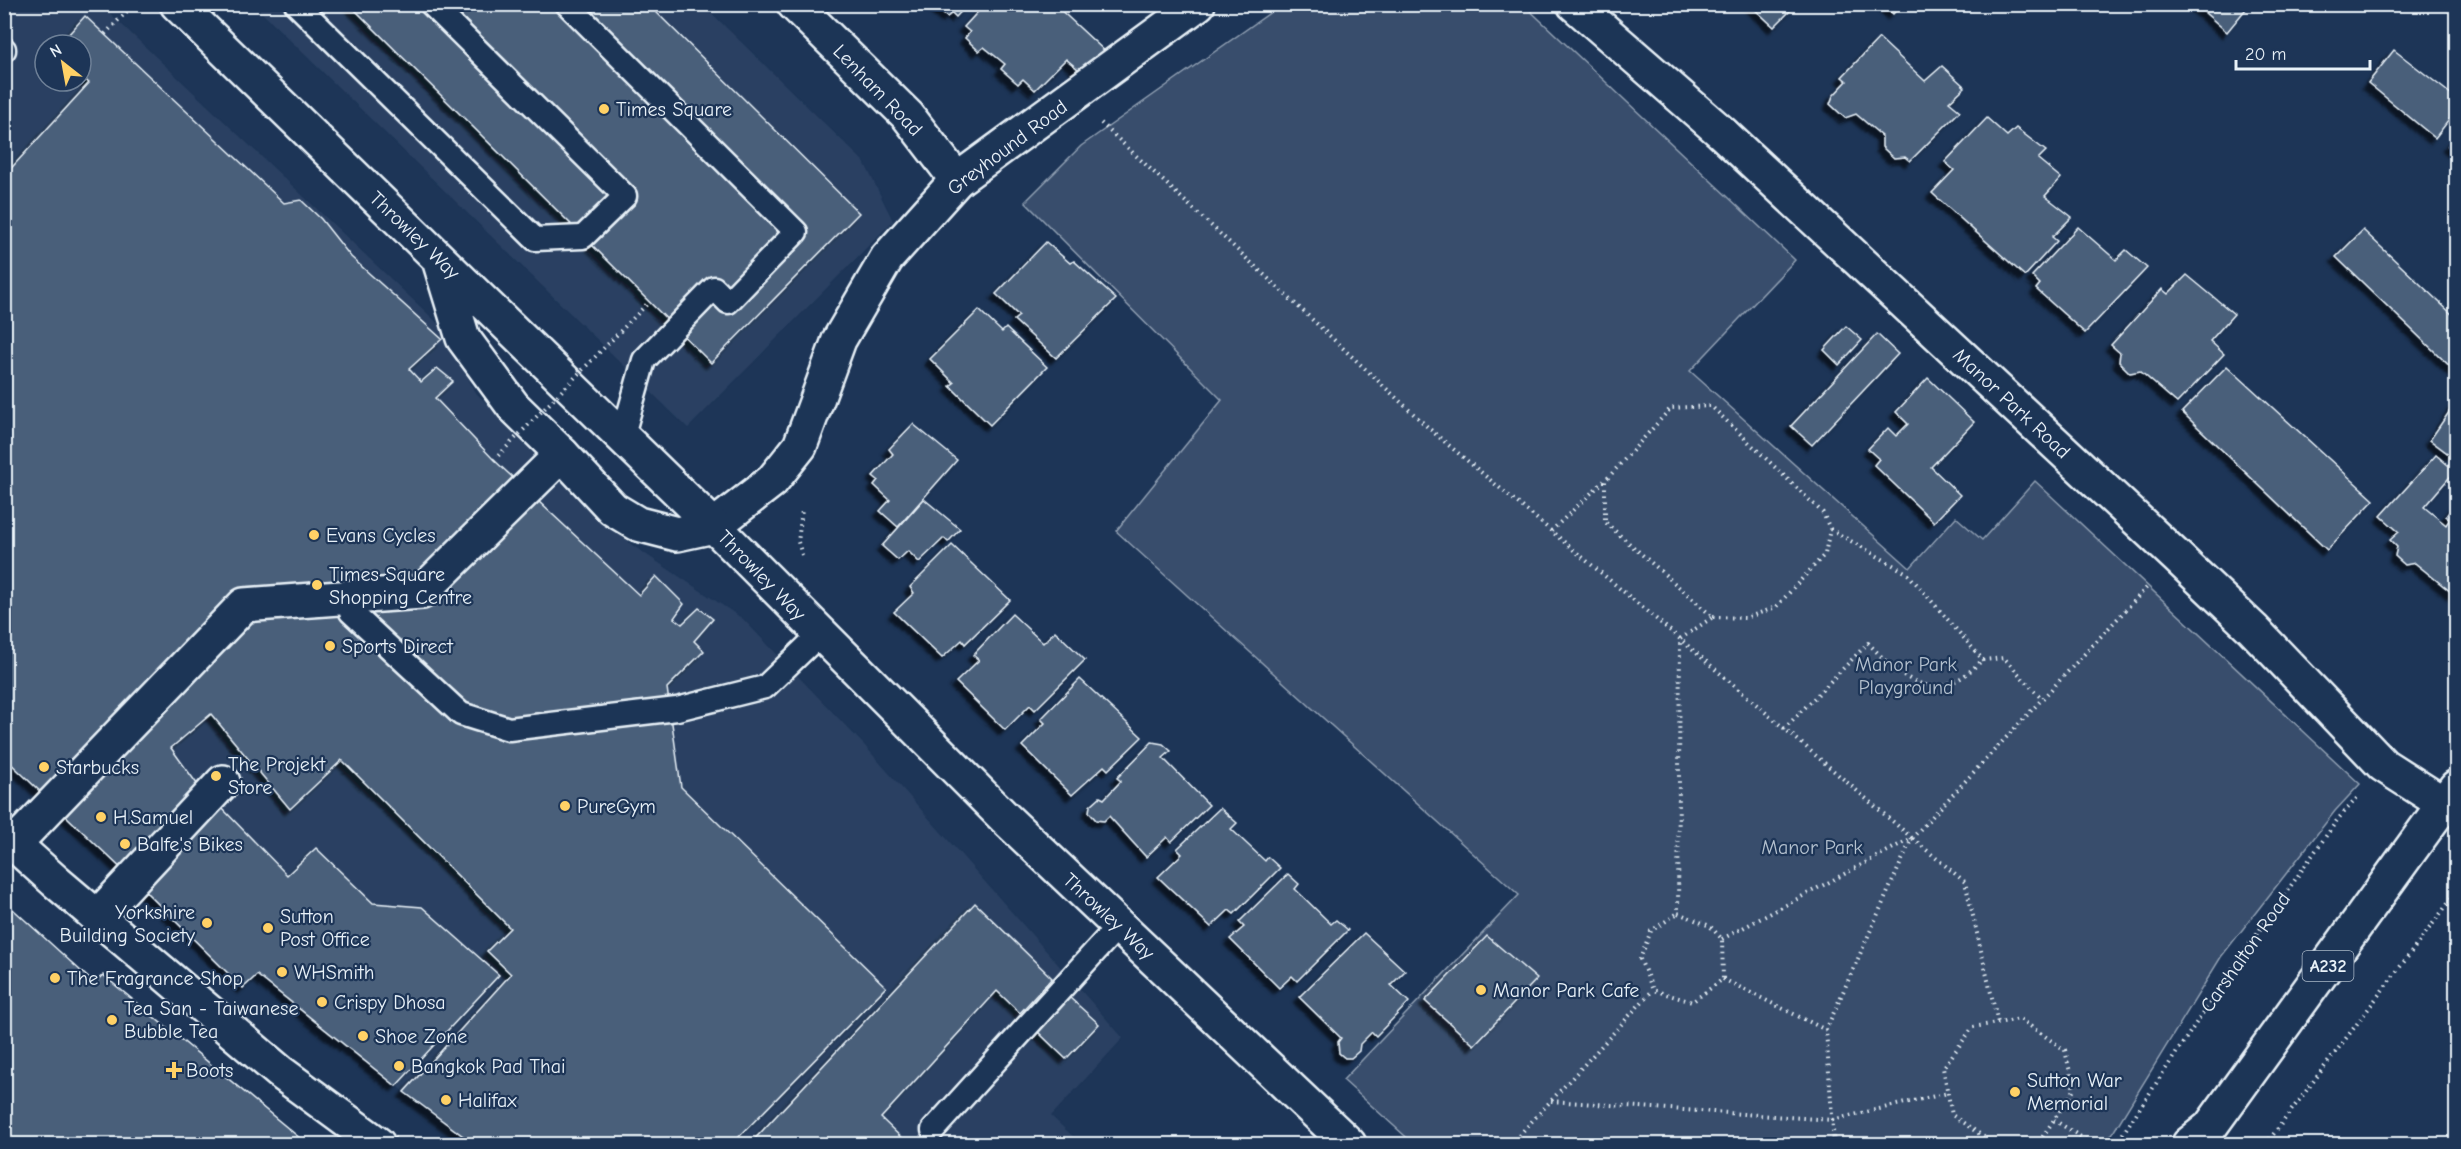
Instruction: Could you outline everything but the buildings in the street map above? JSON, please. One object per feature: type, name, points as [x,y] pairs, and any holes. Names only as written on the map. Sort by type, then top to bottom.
[{"type":"main road","name":"Throwley Way","points":[[177,4],[714,526],[1005,818],[1349,1144]]},
{"type":"main road","name":"Lenham Road","points":[[794,4],[908,116],[957,180]]},
{"type":"main road","name":"Greyhound Road","points":[[714,526],[772,481],[800,446],[839,340],[887,258],[957,180],[1198,4]]},
{"type":"main road","name":"Manor Park Road","points":[[1574,4],[1721,132],[2176,556],[2253,629],[2383,765],[2450,796]]},
{"type":"main road","points":[[438,259],[463,338],[513,406],[613,509],[638,524],[676,534],[714,526]]},
{"type":"main road","points":[[378,1144],[279,1072],[97,917],[10,839],[244,605],[422,592],[562,454]]},
{"type":"main road","points":[[97,917],[223,782]]},
{"type":"main road","name":"A232","points":[[2203,1139],[2450,796]]},
{"type":"lane","points":[[296,4],[536,239],[583,237],[625,196],[431,4]]},
{"type":"lane","points":[[567,4],[796,232],[728,302],[714,288],[644,360],[622,438]]},
{"type":"lane","points":[[351,612],[461,714],[509,729],[677,709],[765,687],[820,634]]},
{"type":"lane","points":[[933,1130],[1119,925]]},
{"type":"path","points":[[105,34],[134,4]]},
{"type":"path","points":[[1072,97],[1432,432],[1680,639],[1965,882],[1998,1023]]},
{"type":"path","points":[[494,460],[648,303]]},
{"type":"path","points":[[1551,531],[1605,480],[1671,408],[1711,406],[1823,513],[1830,529],[1825,554],[1776,607],[1746,618],[1713,617],[1680,639]]},
{"type":"path","points":[[1605,480],[1605,522],[1713,617]]},
{"type":"path","points":[[1830,529],[1906,573],[1983,660]]},
{"type":"path","points":[[1722,939],[1912,838],[2176,556]]},
{"type":"path","points":[[1678,912],[1680,639]]},
{"type":"path","points":[[1784,729],[1868,643],[1893,668],[1912,681],[1929,687],[1941,686],[1958,680],[1983,660],[2004,658],[2042,699]]},
{"type":"path","name":"Carshalton Road","points":[[2116,1144],[2226,979],[2325,837],[2383,765]]},
{"type":"path","points":[[1834,1144],[1826,1030],[1912,838]]},
{"type":"path","points":[[2266,1144],[2457,893]]},
{"type":"path","points":[[1678,912],[1710,926],[1722,939],[1723,979]]},
{"type":"path","points":[[1653,990],[1640,959],[1651,931],[1678,912]]},
{"type":"path","points":[[1653,990],[1692,1002],[1723,979]]},
{"type":"path","points":[[1723,979],[1826,1030]]},
{"type":"path","points":[[1511,1144],[1653,990]]},
{"type":"path","points":[[1994,1144],[1952,1115],[1943,1068],[1973,1027],[2020,1018],[2065,1050],[2074,1090],[2039,1142],[2012,1144]]},
{"type":"path","points":[[1551,1101],[1832,1120],[1948,1093]]},
{"type":"path","points":[[2055,1120],[2092,1144]]},
{"type":"shaded area","name":"Times Square Shopping Centre","points":[[4,5],[101,5],[448,333],[474,391],[632,545],[743,619],[864,745],[1123,1038],[1051,1116],[1081,1144],[474,1144],[257,976],[243,988],[5,757]]},
{"type":"shaded area","name":"Times Square","points":[[254,5],[703,5],[864,162],[893,221],[688,428]]},
{"type":"green space","name":"Manor Park","points":[[1281,5],[1524,5],[1795,260],[1690,371],[1910,568],[1956,517],[1982,540],[2035,481],[2360,784],[2335,811],[2221,957],[2106,1144],[1414,1144],[1343,1080],[1519,895],[1116,531],[1222,400],[1025,202],[1081,146]]},
{"type":"place","name":"Times Square","points":[[604,109]]},
{"type":"place","name":"Evans Cycles","points":[[314,535]]},
{"type":"place","name":"Times Square Shopping Centre","points":[[317,585]]},
{"type":"place","name":"Sports Direct","points":[[330,646]]},
{"type":"place","name":"Starbucks","points":[[44,767]]},
{"type":"place","name":"The Projekt Store","points":[[216,776]]},
{"type":"place","name":"PureGym","points":[[565,806]]},
{"type":"place","name":"H.Samuel","points":[[101,817]]},
{"type":"place","name":"Balfe's Bikes","points":[[125,844]]},
{"type":"place","name":"Yorkshire Building Society","points":[[207,923]]},
{"type":"place","name":"Sutton Post Office","points":[[268,928]]},
{"type":"place","name":"WHSmith","points":[[282,972]]},
{"type":"place","name":"The Fragrance Shop","points":[[55,978]]},
{"type":"place","name":"Manor Park Cafe","points":[[1481,990]]},
{"type":"place","name":"Crispy Dhosa","points":[[322,1002]]},
{"type":"place","name":"Tea San - Taiwanese Bubble Tea","points":[[112,1020]]},
{"type":"place","name":"Shoe Zone","points":[[363,1036]]},
{"type":"place","name":"Bangkok Pad Thai","points":[[399,1066]]},
{"type":"place","name":"Boots","points":[[174,1070]]},
{"type":"place","name":"Sutton War Memorial","points":[[2015,1092]]},
{"type":"place","name":"Halifax","points":[[446,1100]]},
{"type":"park label","name":"Manor Park Playground","points":[[1906,676]]}]
